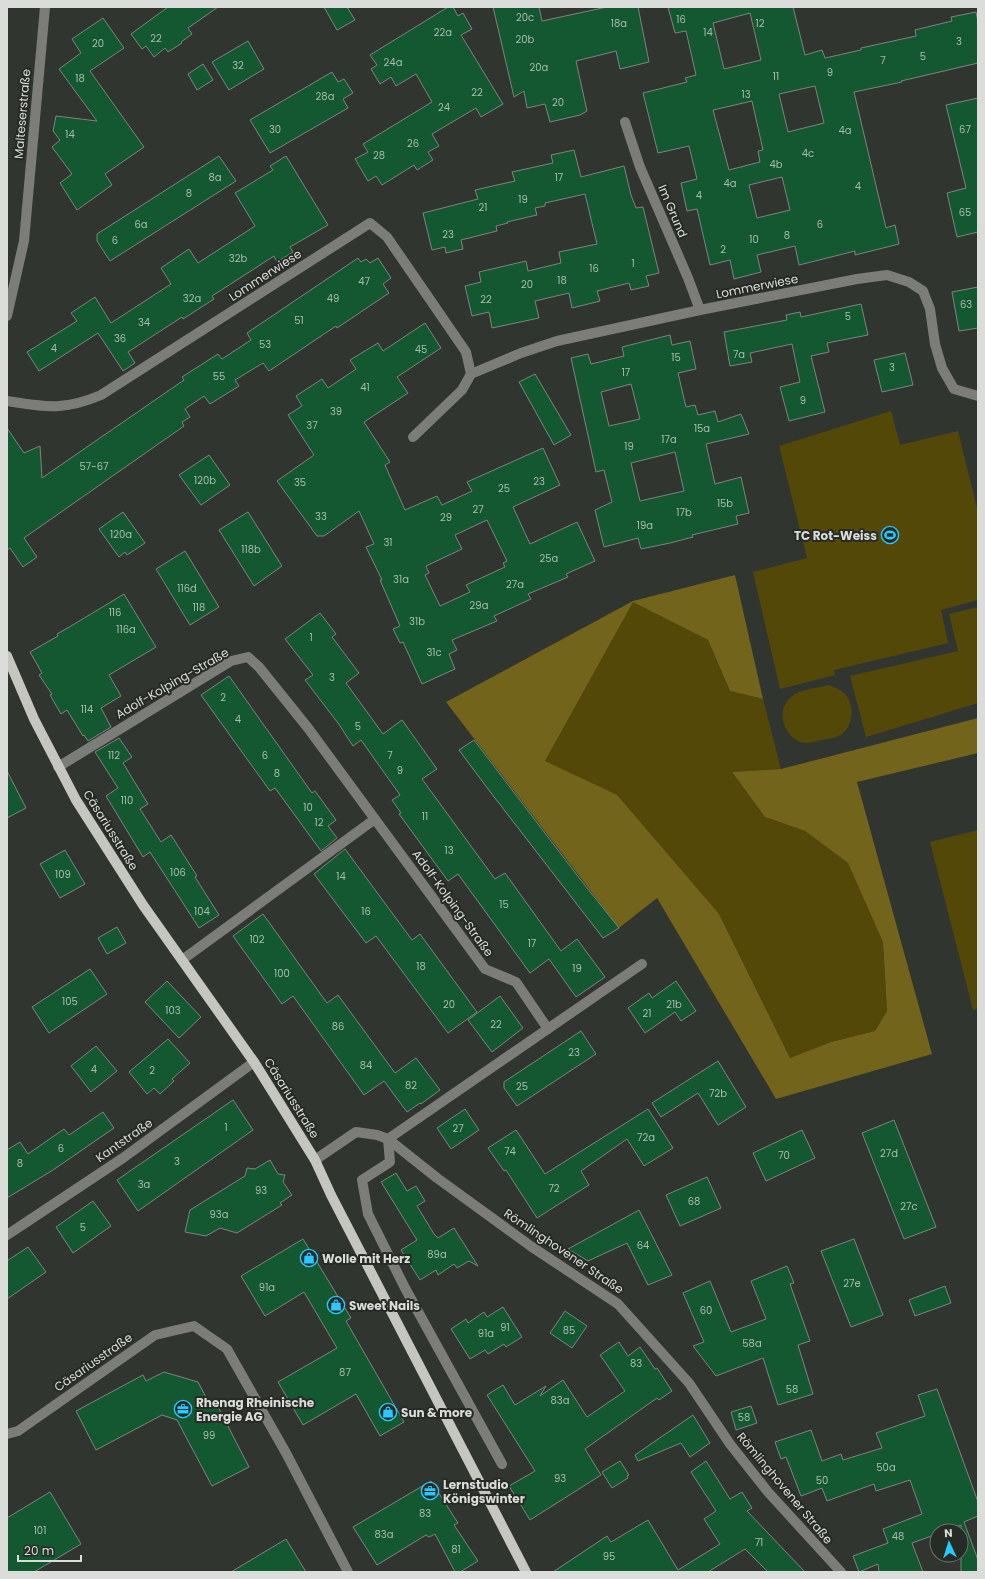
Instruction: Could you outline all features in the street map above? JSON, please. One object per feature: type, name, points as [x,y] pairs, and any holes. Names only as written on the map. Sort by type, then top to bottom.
[{"type":"main road","name":"Cäsariusstraße","points":[[7,656],[34,719],[76,800],[139,899],[254,1062],[315,1160],[334,1203],[526,1572]]},
{"type":"street","name":"Malteserstraße","points":[[7,316],[24,241],[45,7]]},
{"type":"street","name":"Im Grund","points":[[625,122],[640,168],[700,310]]},
{"type":"street","name":"Lommerwiese","points":[[7,401],[41,406],[65,406],[83,403],[101,395],[370,223],[387,237],[466,352],[470,374],[521,353],[557,341],[700,310],[857,279],[887,275],[909,282],[923,291],[930,309],[942,368],[954,389],[973,396],[978,396]]},
{"type":"street","points":[[413,438],[462,390],[470,374]]},
{"type":"street","name":"Adolf-Kolping-Straße","points":[[58,767],[231,661],[248,657],[259,667],[308,728],[485,969],[516,982],[548,1029]]},
{"type":"street","points":[[182,960],[375,819]]},
{"type":"street","points":[[502,1464],[405,1288],[368,1214],[362,1180],[390,1162],[388,1139],[642,964]]},
{"type":"street","name":"Kantstraße","points":[[7,1235],[123,1158],[254,1062]]},
{"type":"street","name":"Römlinghovener Straße","points":[[315,1160],[356,1132],[377,1135],[388,1139],[437,1178],[532,1247],[618,1304],[689,1383],[730,1444],[768,1492],[841,1572]]},
{"type":"street","name":"Cäsariusstraße","points":[[7,1434],[18,1431],[155,1335],[194,1326],[228,1349],[286,1453],[348,1572]]},
{"type":"shaded area","name":"TC Rot-Weiss","points":[[891,411],[900,445],[958,431],[978,512],[978,600],[941,610],[948,643],[834,670],[835,675],[780,689],[753,572],[807,558],[779,446]]},
{"type":"shaded area","points":[[735,575],[763,699],[730,691],[708,640],[633,602],[545,761],[617,795],[719,914],[790,1058],[831,1042],[875,1031],[887,1011],[883,942],[848,863],[805,831],[765,817],[732,772],[781,769],[978,718],[978,753],[857,782],[932,1054],[776,1099],[657,898],[619,928],[446,702],[633,601]]},
{"type":"shaded area","points":[[633,601],[708,640],[730,691],[763,699],[781,769],[732,772],[765,817],[805,831],[848,863],[864,894],[883,942],[887,1011],[875,1031],[831,1042],[790,1058],[719,914],[545,761]]},
{"type":"shaded area","points":[[978,607],[978,703],[866,737],[850,676],[958,651],[949,614]]},
{"type":"shaded area","points":[[828,685],[840,690],[848,697],[852,714],[849,725],[842,734],[835,737],[810,743],[798,741],[787,731],[784,724],[783,711],[785,705],[789,699],[799,692]]},
{"type":"shaded area","points":[[978,830],[978,1009],[973,1010],[930,842]]},
{"type":"building","points":[[168,7],[218,7],[188,28],[192,34],[181,42],[182,43],[168,52],[165,48],[154,57],[146,46],[142,49],[131,34]]},
{"type":"building","points":[[324,7],[347,7],[355,20],[337,30]]},
{"type":"building","points":[[448,7],[453,7],[458,16],[463,13],[472,29],[461,35],[503,104],[481,117],[476,108],[432,134],[439,146],[428,152],[433,160],[417,170],[414,165],[382,185],[376,176],[368,181],[355,159],[368,152],[363,144],[432,102],[416,74],[396,86],[391,77],[380,84],[371,69],[377,65],[370,55]]},
{"type":"building","points":[[493,7],[539,7],[542,21],[607,7],[638,7],[649,62],[620,69],[616,51],[576,61],[587,111],[580,115],[550,122],[545,104],[527,108],[524,91],[514,97]]},
{"type":"building","points":[[668,7],[793,7],[805,55],[822,50],[825,58],[861,50],[861,48],[916,36],[915,30],[952,21],[951,17],[976,12],[978,22],[978,63],[854,92],[886,228],[895,225],[899,244],[855,255],[855,251],[799,265],[795,246],[757,255],[761,272],[734,279],[730,260],[710,265],[697,209],[687,211],[681,183],[697,179],[689,146],[658,153],[643,93],[687,82],[685,78],[696,75],[686,31],[675,33]],"holes":[[[750,13],[761,60],[724,69],[713,23]],[[815,86],[824,123],[788,132],[779,94]],[[752,101],[763,150],[758,151],[760,162],[729,170],[713,110]],[[782,177],[790,210],[757,218],[749,185]]]},
{"type":"building","points":[[103,18],[124,48],[90,71],[144,147],[105,174],[112,185],[77,210],[60,183],[72,174],[52,147],[60,140],[53,131],[56,116],[97,121],[59,69],[81,53],[72,39]]},
{"type":"building","points":[[248,41],[264,69],[229,90],[212,62]]},
{"type":"building","points":[[203,64],[213,80],[197,90],[188,74]]},
{"type":"building","points":[[332,72],[338,82],[344,79],[353,93],[343,99],[348,108],[270,153],[250,120]]},
{"type":"building","points":[[978,98],[978,232],[957,237],[947,193],[966,188],[946,105]]},
{"type":"building","points":[[574,150],[581,177],[624,166],[631,195],[636,208],[643,207],[659,273],[646,276],[649,286],[631,290],[629,283],[597,291],[600,301],[572,308],[569,293],[535,301],[539,318],[492,328],[489,312],[472,316],[465,286],[481,282],[479,272],[526,261],[528,271],[561,263],[559,252],[597,244],[585,194],[545,203],[545,206],[535,208],[537,215],[507,222],[508,223],[496,226],[497,231],[461,240],[463,249],[446,253],[445,247],[432,250],[423,213],[478,199],[475,190],[515,181],[512,172],[553,163],[551,155]]},
{"type":"building","points":[[219,156],[236,181],[110,261],[97,241],[97,234]]},
{"type":"building","points":[[286,156],[328,225],[290,247],[293,252],[277,262],[274,256],[212,296],[214,299],[183,319],[182,317],[128,352],[135,363],[123,371],[98,333],[39,371],[27,352],[77,321],[71,313],[95,297],[111,323],[171,284],[161,268],[189,249],[198,263],[255,226],[235,193],[273,170],[270,166]]},
{"type":"building","points":[[358,258],[361,262],[366,259],[370,263],[378,258],[391,278],[383,284],[389,293],[337,328],[336,326],[269,371],[263,363],[235,380],[239,386],[210,404],[204,396],[185,409],[190,417],[182,422],[184,426],[24,538],[37,557],[23,567],[10,548],[7,550],[7,428],[24,453],[40,446],[42,478],[184,380],[182,377],[218,354],[222,359],[251,340],[247,333]]},
{"type":"building","points":[[978,287],[978,328],[959,331],[952,292]]},
{"type":"building","points":[[861,304],[868,335],[827,343],[829,352],[811,356],[825,412],[789,421],[780,387],[800,382],[792,344],[750,353],[752,362],[730,366],[724,332],[787,320],[786,315],[800,312],[801,317]]},
{"type":"building","points":[[425,323],[441,348],[397,377],[408,393],[364,422],[390,462],[385,465],[405,510],[437,496],[442,505],[472,491],[467,482],[543,448],[560,485],[513,507],[530,544],[577,522],[595,561],[566,574],[568,577],[528,594],[531,599],[494,616],[497,621],[452,640],[457,650],[449,654],[455,669],[422,684],[403,642],[400,643],[393,629],[400,626],[380,580],[382,580],[366,547],[374,544],[359,511],[324,536],[317,536],[277,481],[314,455],[288,415],[302,406],[296,396],[322,379],[328,388],[356,369],[350,360],[378,343],[383,351]],"holes":[[[487,520],[507,561],[503,563],[505,567],[466,585],[470,592],[440,606],[425,575],[429,573],[426,566],[462,549],[455,535]]]},
{"type":"building","points":[[670,335],[672,345],[690,341],[696,369],[678,373],[686,407],[695,405],[698,415],[715,411],[718,422],[741,414],[749,434],[706,444],[715,484],[741,477],[749,513],[736,516],[738,524],[692,535],[693,537],[670,543],[641,549],[638,538],[604,547],[595,510],[612,502],[604,470],[596,472],[571,358],[588,354],[591,364],[624,356],[622,347]],"holes":[[[631,384],[640,419],[609,426],[601,392]],[[675,452],[684,491],[640,501],[631,463]]]},
{"type":"building","points":[[905,353],[913,385],[882,392],[874,360]]},
{"type":"building","points":[[535,374],[571,435],[554,445],[519,382]]},
{"type":"building","points":[[209,455],[230,485],[201,505],[179,475]]},
{"type":"building","points":[[123,512],[145,543],[127,555],[125,552],[119,557],[99,529]]},
{"type":"building","points":[[248,512],[282,566],[254,586],[219,530]]},
{"type":"building","points":[[185,551],[219,607],[190,625],[156,569]]},
{"type":"building","points":[[124,594],[156,647],[109,675],[121,696],[101,708],[111,727],[88,741],[84,735],[83,736],[67,710],[61,714],[50,695],[52,694],[39,675],[42,673],[30,652]]},
{"type":"building","points":[[320,613],[336,634],[332,637],[359,673],[346,683],[383,734],[402,720],[437,769],[422,779],[495,879],[505,873],[561,951],[577,939],[605,977],[576,997],[549,959],[530,973],[458,874],[448,881],[399,814],[401,813],[392,800],[400,795],[361,740],[353,746],[338,723],[305,680],[313,675],[285,639]]},
{"type":"building","points":[[229,676],[312,793],[315,791],[336,820],[328,826],[337,838],[321,851],[275,788],[270,791],[201,695]]},
{"type":"building","points":[[119,738],[132,757],[123,763],[148,804],[140,809],[161,842],[171,835],[197,876],[195,877],[219,915],[199,928],[150,852],[143,857],[106,796],[118,788],[95,752]]},
{"type":"building","points":[[474,740],[619,928],[603,938],[488,789],[459,750]]},
{"type":"building","points":[[7,771],[26,808],[7,818]]},
{"type":"building","points":[[345,849],[412,940],[420,934],[477,1012],[448,1033],[376,936],[366,943],[314,874]]},
{"type":"building","points":[[65,850],[85,884],[60,898],[40,864]]},
{"type":"building","points":[[263,914],[327,1003],[338,995],[395,1073],[416,1058],[440,1090],[407,1112],[384,1081],[364,1095],[293,996],[282,1004],[233,936]]},
{"type":"building","points":[[117,927],[126,943],[107,954],[98,938]]},
{"type":"building","points":[[90,969],[107,994],[49,1033],[32,1007]]},
{"type":"building","points":[[167,981],[201,1017],[179,1038],[145,1002]]},
{"type":"building","points":[[676,981],[696,1011],[681,1021],[675,1012],[645,1033],[628,1008],[649,993],[652,998]]},
{"type":"building","points":[[500,996],[523,1028],[492,1052],[468,1020]]},
{"type":"building","points":[[581,1031],[596,1054],[517,1106],[504,1088],[504,1082]]},
{"type":"building","points":[[168,1039],[190,1063],[172,1079],[174,1081],[160,1094],[154,1088],[147,1094],[129,1072]]},
{"type":"building","points":[[96,1046],[117,1071],[91,1092],[71,1066]]},
{"type":"building","points":[[718,1061],[746,1107],[718,1125],[698,1093],[661,1117],[652,1103]]},
{"type":"building","points":[[233,1100],[253,1130],[138,1211],[117,1180]]},
{"type":"building","points":[[465,1109],[479,1130],[451,1149],[437,1128]]},
{"type":"building","points":[[648,1109],[673,1148],[644,1166],[627,1139],[581,1171],[589,1185],[537,1218],[506,1170],[504,1171],[488,1148],[516,1130],[545,1174]]},
{"type":"building","points":[[103,1112],[114,1128],[53,1170],[7,1198],[7,1150],[20,1142],[28,1154],[64,1129],[69,1135]]},
{"type":"building","points":[[894,1120],[936,1227],[904,1239],[862,1133]]},
{"type":"building","points":[[802,1130],[815,1158],[766,1181],[753,1153]]},
{"type":"building","points":[[270,1160],[278,1174],[285,1175],[283,1182],[292,1195],[280,1203],[282,1205],[237,1233],[220,1228],[206,1236],[185,1232],[190,1210],[245,1176],[247,1168],[255,1169]]},
{"type":"building","points":[[396,1173],[407,1191],[416,1186],[425,1201],[417,1206],[434,1234],[438,1238],[454,1228],[478,1266],[469,1261],[457,1268],[454,1264],[438,1275],[436,1270],[420,1280],[401,1250],[417,1240],[381,1182]]},
{"type":"building","points":[[707,1177],[721,1208],[680,1226],[666,1195]]},
{"type":"building","points":[[93,1201],[111,1226],[73,1253],[56,1227]]},
{"type":"building","points":[[639,1210],[672,1275],[648,1285],[627,1243],[588,1261],[568,1249]]},
{"type":"building","points":[[303,1239],[351,1318],[346,1321],[404,1422],[380,1436],[356,1394],[303,1425],[278,1382],[337,1348],[304,1292],[265,1316],[241,1276]]},
{"type":"building","points":[[854,1239],[883,1315],[851,1327],[821,1251]]},
{"type":"building","points":[[28,1247],[46,1272],[7,1299],[7,1261]]},
{"type":"building","points":[[787,1266],[794,1283],[790,1284],[810,1341],[798,1345],[813,1394],[778,1405],[763,1358],[716,1376],[693,1346],[704,1342],[683,1293],[710,1281],[731,1332],[766,1319],[751,1281]]},
{"type":"building","points":[[945,1286],[951,1303],[915,1316],[909,1300]]},
{"type":"building","points":[[503,1307],[522,1337],[506,1347],[504,1344],[488,1354],[485,1350],[470,1359],[451,1329],[466,1319],[468,1323],[484,1312],[487,1317]]},
{"type":"building","points":[[565,1311],[587,1326],[572,1348],[550,1333]]},
{"type":"building","points":[[619,1342],[628,1356],[640,1347],[655,1369],[657,1368],[672,1391],[659,1400],[657,1398],[585,1449],[601,1475],[530,1520],[509,1486],[535,1471],[487,1395],[503,1385],[515,1405],[546,1386],[540,1396],[563,1380],[587,1417],[625,1391],[600,1355]]},
{"type":"building","points":[[164,1372],[198,1382],[209,1403],[215,1401],[249,1467],[212,1486],[177,1420],[162,1415],[96,1450],[76,1411],[143,1375],[146,1381]]},
{"type":"building","points":[[937,1389],[978,1502],[978,1516],[964,1523],[929,1523],[929,1537],[912,1543],[923,1572],[879,1572],[878,1564],[859,1572],[853,1556],[888,1543],[883,1529],[922,1514],[910,1480],[876,1491],[874,1484],[827,1501],[822,1488],[801,1496],[786,1457],[781,1459],[775,1442],[811,1430],[822,1461],[841,1454],[843,1460],[882,1448],[876,1433],[925,1416],[918,1395]]},
{"type":"building","points":[[751,1406],[757,1423],[736,1430],[731,1412]]},
{"type":"building","points":[[693,1415],[710,1443],[690,1457],[681,1443],[638,1461],[635,1455]]},
{"type":"building","points":[[620,1461],[629,1475],[627,1476],[628,1478],[612,1488],[602,1472]]},
{"type":"building","points":[[706,1461],[730,1499],[742,1492],[752,1508],[747,1511],[805,1572],[768,1572],[745,1549],[708,1572],[553,1572],[607,1536],[611,1542],[648,1520],[678,1570],[720,1544],[704,1519],[716,1511],[691,1472]]},
{"type":"building","points":[[431,1481],[458,1523],[454,1525],[478,1561],[460,1572],[455,1572],[435,1534],[429,1537],[426,1535],[377,1565],[353,1527]]},
{"type":"building","points":[[50,1492],[81,1544],[34,1572],[7,1572],[7,1518]]},
{"type":"building","points":[[969,1536],[978,1560],[978,1572],[961,1572],[961,1563],[969,1563]]},
{"type":"building","points":[[286,1539],[306,1572],[231,1572]]},
{"type":"place","name":"TC Rot-Weiss","points":[[890,535]]},
{"type":"place","name":"Wolle mit Herz","points":[[309,1258]]},
{"type":"place","name":"Sweet Nails","points":[[336,1305]]},
{"type":"place","name":"Rhenag Rheinische Energie AG","points":[[183,1409]]},
{"type":"place","name":"Sun & more","points":[[388,1412]]},
{"type":"place","name":"Lernstudio Königswinter","points":[[430,1491]]}]
